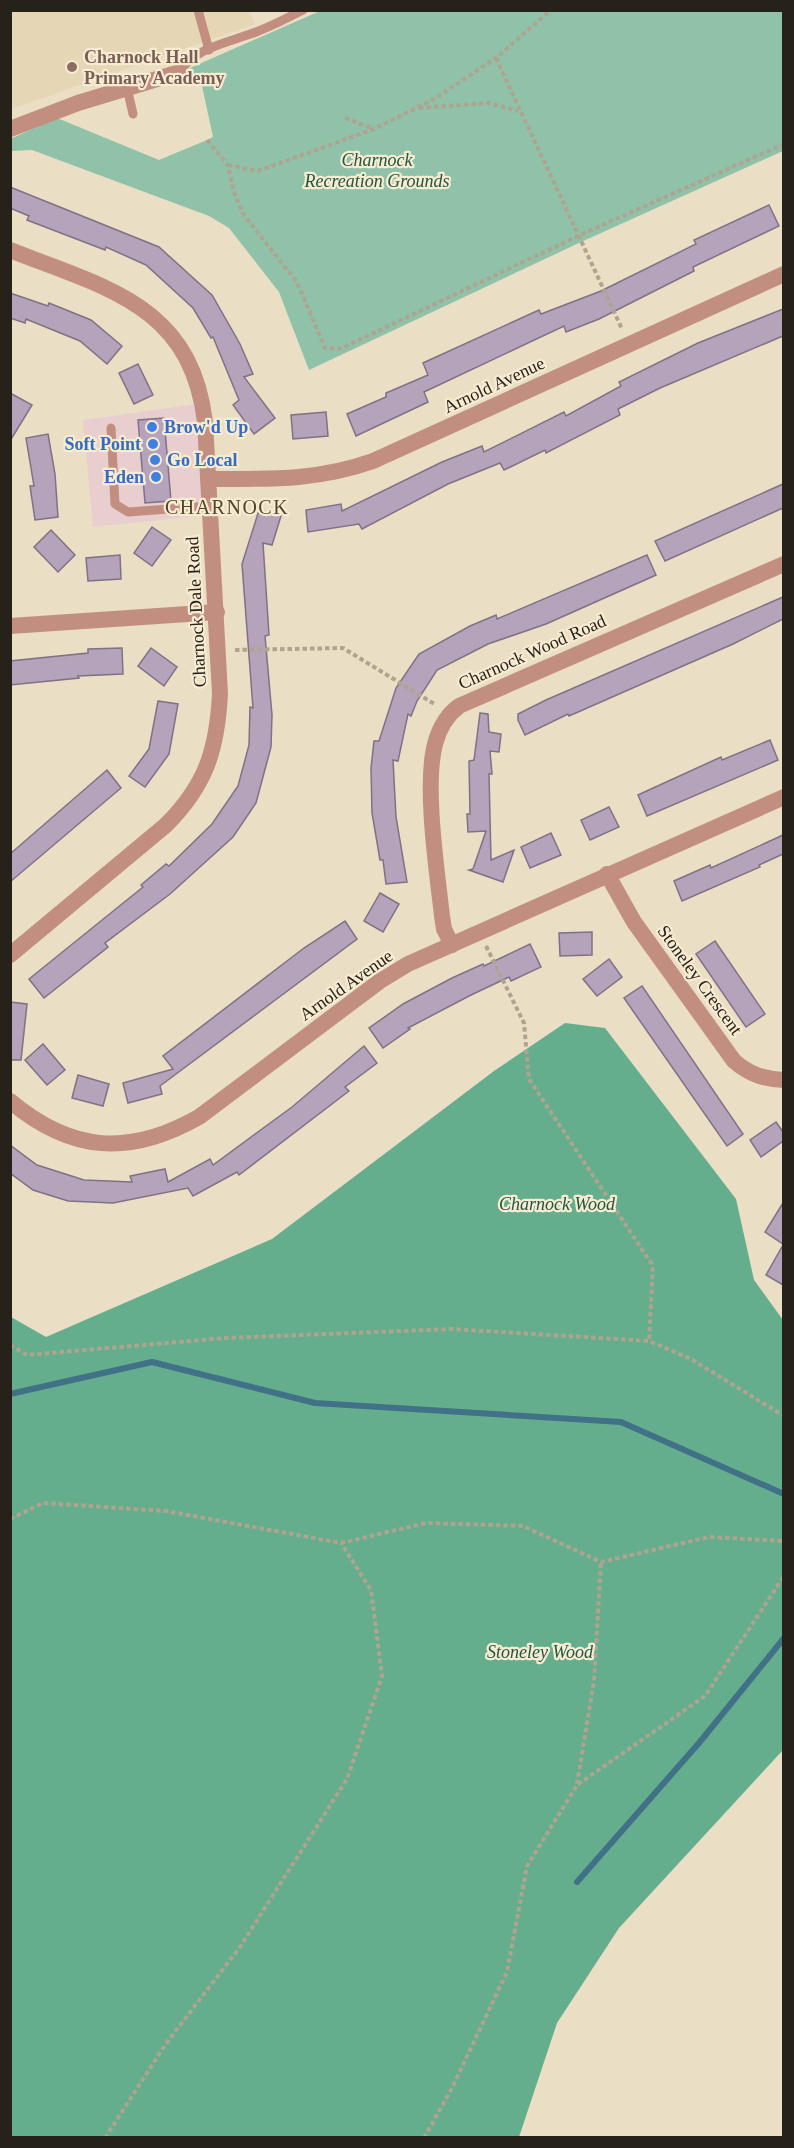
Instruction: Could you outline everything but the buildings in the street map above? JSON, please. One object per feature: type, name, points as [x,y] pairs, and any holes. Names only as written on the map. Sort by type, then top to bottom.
[{"type":"street","points":[[10,129],[78,103],[180,72]]},
{"type":"street","name":"Charnock Dale Road","points":[[10,250],[134,302],[153,314],[169,331],[187,358],[203,403],[220,694],[217,731],[211,758],[202,781],[187,804],[166,825],[10,955]]},
{"type":"street","name":"Arnold Avenue","points":[[208,479],[298,479],[341,473],[373,461],[783,274]]},
{"type":"street","name":"Charnock Wood Road","points":[[452,945],[442,916],[430,777],[435,743],[450,713],[459,706],[783,564]]},
{"type":"street","points":[[10,617],[11,626],[217,612]]},
{"type":"street","name":"Arnold Avenue","points":[[10,1101],[32,1119],[90,1141],[118,1145],[142,1142],[171,1132],[199,1117],[380,981],[408,964],[783,797]]},
{"type":"street","name":"Stoneley Crescent","points":[[607,874],[634,922],[734,1061],[746,1072],[783,1080]]},
{"type":"lane","points":[[198,10],[208,50]]},
{"type":"lane","points":[[180,72],[186,62],[208,50],[303,10]]},
{"type":"lane","points":[[126,88],[133,114]]},
{"type":"lane","points":[[111,428],[115,504],[120,509],[128,512],[210,506]]},
{"type":"path","points":[[228,165],[258,171],[374,129],[434,99],[496,58],[551,10]]},
{"type":"path","points":[[496,58],[629,345]]},
{"type":"path","points":[[408,112],[420,107],[476,103],[489,103],[519,111]]},
{"type":"path","points":[[345,118],[374,129]]},
{"type":"path","points":[[207,140],[228,165],[234,192],[243,214],[297,282],[326,348],[340,349],[580,235],[783,144]]},
{"type":"path","points":[[219,651],[343,648],[450,713]]},
{"type":"path","points":[[479,932],[524,1023],[529,1079],[653,1266],[649,1341]]},
{"type":"path","points":[[10,1345],[27,1355],[225,1338],[452,1329],[649,1341],[691,1359],[783,1416]]},
{"type":"path","points":[[10,1519],[44,1503],[166,1511],[341,1543],[426,1523],[523,1526],[601,1562],[709,1537],[783,1541]]},
{"type":"path","points":[[105,2138],[165,2045],[240,1947],[347,1779],[382,1677],[371,1590],[341,1543]]},
{"type":"path","points":[[424,2138],[451,2090],[507,1972],[527,1866],[577,1785],[594,1682],[601,1562]]},
{"type":"path","points":[[577,1785],[705,1696],[783,1576]]},
{"type":"shaded area","name":"Charnock Hall Primary Academy","points":[[10,11],[249,11],[255,24],[11,109]]},
{"type":"shaded area","points":[[203,403],[210,515],[93,527],[83,420]]},
{"type":"green space","name":"Charnock Recreation Grounds","points":[[320,11],[783,11],[783,151],[581,242],[309,370],[279,292],[229,228],[209,216],[32,150],[11,151],[10,139],[57,118],[159,160],[213,137],[202,86],[190,68]]},
{"type":"green space","name":"Stoneley Wood","points":[[565,1023],[605,1028],[736,1199],[754,1280],[783,1320],[783,1750],[619,1928],[557,2023],[519,2137],[11,2137],[11,1317],[46,1337],[272,1239],[494,1071]]},
{"type":"waterway","points":[[10,1394],[152,1362],[315,1403],[621,1422],[784,1494]]},
{"type":"waterway","points":[[577,1882],[699,1743],[784,1638]]},
{"type":"place","name":"Charnock Hall Primary Academy","points":[[72,67]]},
{"type":"place","name":"Brow'd Up","points":[[152,427]]},
{"type":"place","name":"Soft Point","points":[[153,444]]},
{"type":"place","name":"Go Local","points":[[155,460]]},
{"type":"place","name":"Eden","points":[[156,477]]},
{"type":"district","name":"CHARNOCK","points":[[227,507]]},
{"type":"park label","name":"Charnock Wood","points":[[557,1204]]}]
